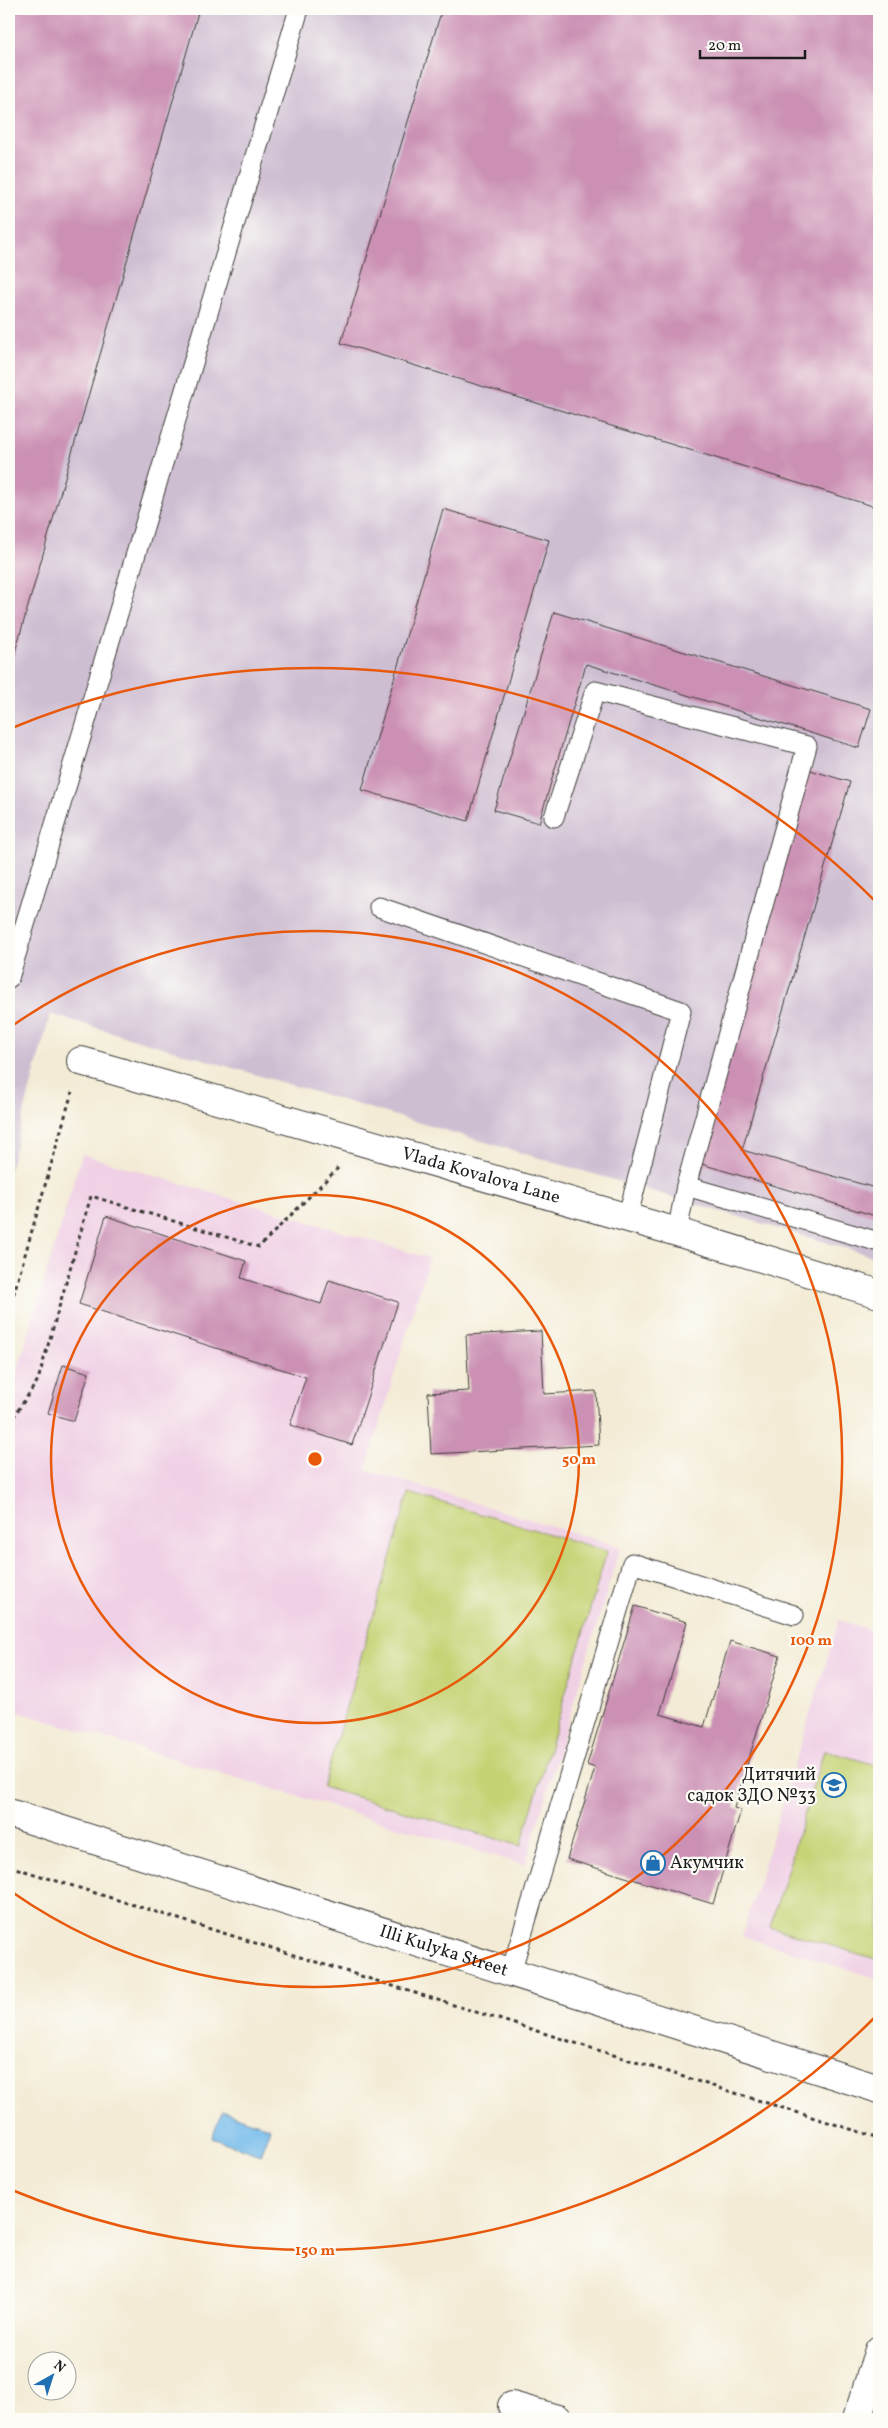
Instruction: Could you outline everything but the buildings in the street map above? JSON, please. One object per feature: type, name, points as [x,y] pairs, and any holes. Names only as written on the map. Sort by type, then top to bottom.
[{"type":"street","name":"Vlada Kovalova Lane","points":[[81,1061],[677,1232],[879,1294]]},
{"type":"street","name":"Illi Kulyka Street","points":[[9,1813],[879,2089]]},
{"type":"street","points":[[857,2419],[879,2350]]},
{"type":"street","points":[[512,2406],[557,2419]]},
{"type":"lane","points":[[9,978],[298,9]]},
{"type":"lane","points":[[554,817],[595,691],[807,746],[686,1186],[677,1232]]},
{"type":"lane","points":[[379,907],[681,1011],[627,1219]]},
{"type":"lane","points":[[686,1186],[879,1242]]},
{"type":"lane","points":[[511,1972],[632,1563],[794,1615]]},
{"type":"path","points":[[9,1310],[81,1061]]},
{"type":"path","points":[[9,1424],[38,1380],[91,1196],[259,1247],[363,1142]]},
{"type":"path","points":[[9,1866],[879,2138]]},
{"type":"shaded area","points":[[9,9],[879,9],[879,1258],[50,1014],[9,1171]]},
{"type":"shaded area","points":[[82,1154],[429,1258],[366,1470],[620,1547],[525,1865],[9,1709],[9,1399]]},
{"type":"shaded area","name":"Дитячий садок ЗДО №33","points":[[839,1620],[879,1633],[879,1979],[742,1936]]},
{"type":"green space","points":[[409,1493],[607,1551],[521,1846],[323,1787]]},
{"type":"green space","points":[[824,1750],[879,1766],[879,1960],[770,1927]]},
{"type":"water","points":[[222,2111],[270,2128],[260,2155],[212,2138]]},
{"type":"place","name":"Дитячий садок ЗДО №33","points":[[834,1785]]},
{"type":"place","name":"Акумчик","points":[[653,1863]]}]
